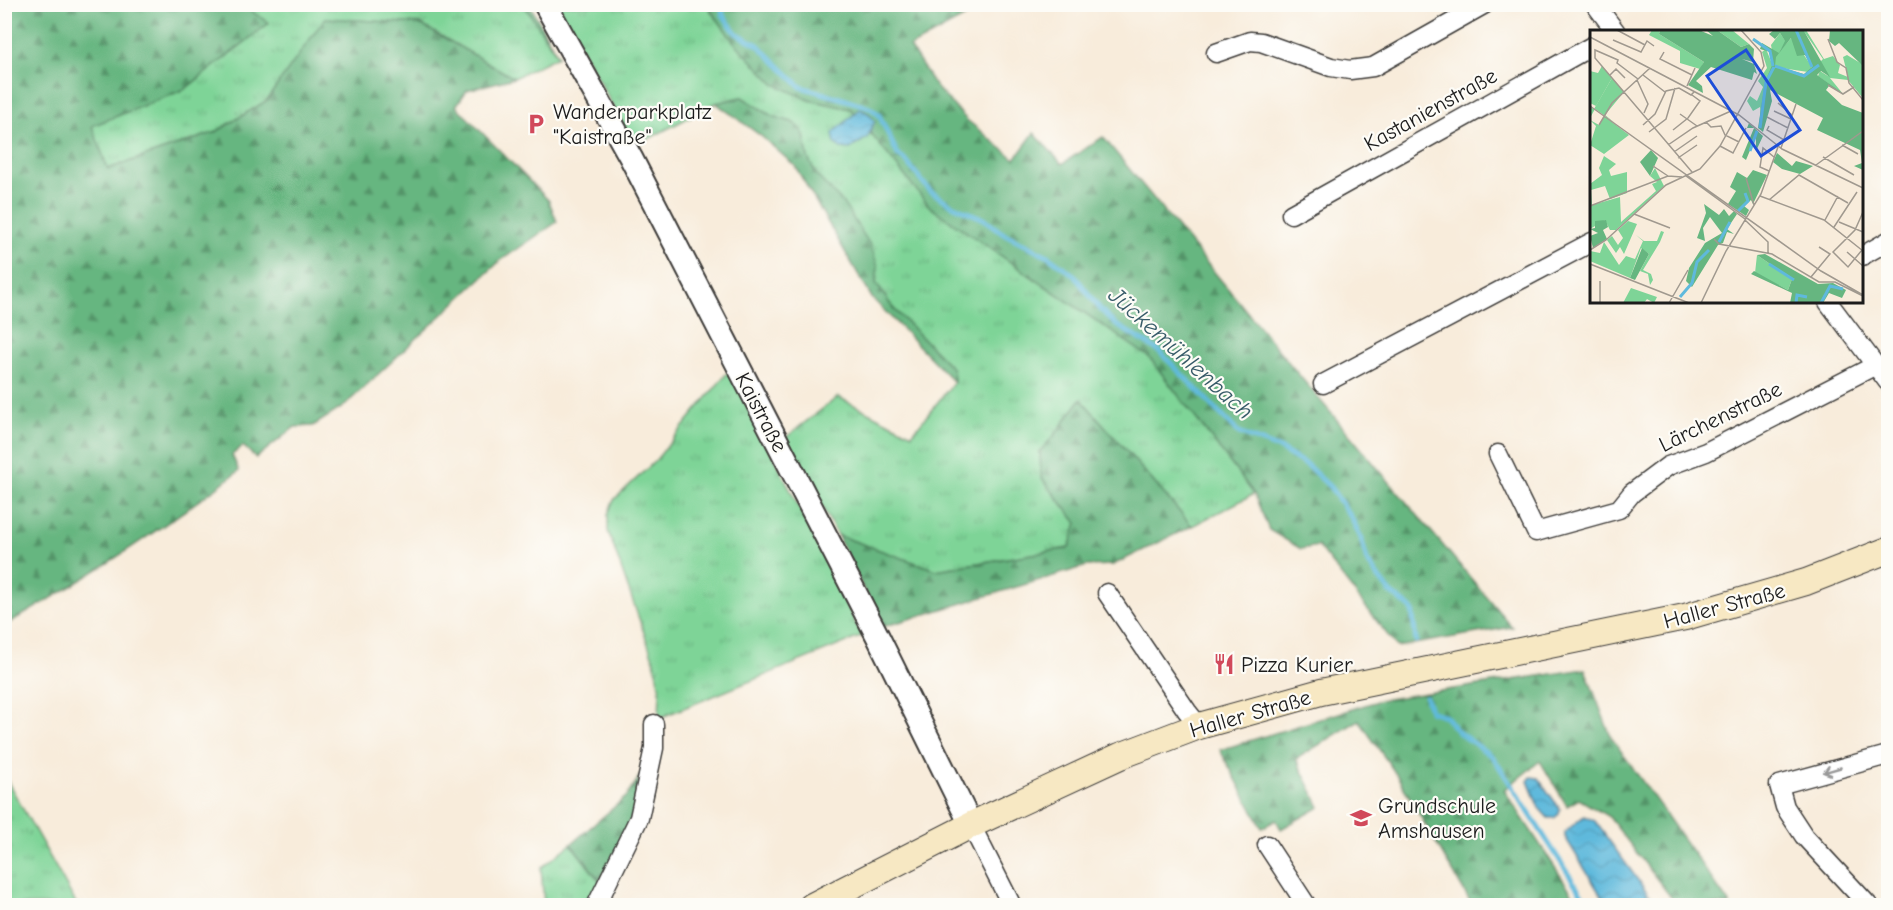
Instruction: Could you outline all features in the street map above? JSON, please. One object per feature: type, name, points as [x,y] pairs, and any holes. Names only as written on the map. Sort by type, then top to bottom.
[{"type":"main road","name":"Haller Straße","points":[[819,904],[971,825],[1120,756],[1199,726],[1321,692],[1685,617],[1806,582],[1888,550]]},
{"type":"street","name":"Kaistraße","points":[[545,4],[631,158],[867,615],[971,825]]},
{"type":"street","points":[[1216,53],[1250,41],[1262,42],[1331,68],[1350,70],[1373,67],[1485,4]]},
{"type":"street","points":[[1595,4],[1614,30]]},
{"type":"street","name":"Kastanienstraße","points":[[1292,214],[1590,47]]},
{"type":"street","points":[[1863,255],[1888,241]]},
{"type":"street","points":[[1323,384],[1590,243]]},
{"type":"street","points":[[1829,303],[1888,382]]},
{"type":"street","name":"Lärchenstraße","points":[[1498,454],[1536,532],[1619,509],[1632,493],[1668,466],[1706,452],[1876,365]]},
{"type":"street","points":[[1107,593],[1199,726]]},
{"type":"street","points":[[596,906],[639,818],[654,748],[654,724]]},
{"type":"street","points":[[1869,906],[1804,836],[1785,807],[1779,785],[1888,755]]},
{"type":"street","points":[[971,825],[1012,906]]},
{"type":"street","points":[[1267,845],[1307,906]]},
{"type":"green space","points":[[5,4],[242,5],[269,23],[185,89],[92,126],[108,169],[216,132],[266,101],[325,18],[420,24],[514,78],[467,90],[456,106],[549,201],[557,222],[500,261],[343,407],[313,426],[295,427],[256,458],[243,446],[232,455],[239,471],[125,552],[66,590],[5,625]]},
{"type":"green space","points":[[242,5],[524,5],[558,56],[514,78],[420,24],[326,18],[266,101],[216,132],[108,169],[91,126],[185,89],[269,23]]},
{"type":"green space","points":[[524,5],[530,5],[558,56]]},
{"type":"green space","points":[[557,5],[707,5],[715,17],[809,100],[851,109],[930,207],[1149,357],[1254,494],[1192,526],[1081,399],[1040,451],[1041,477],[1077,523],[1069,548],[936,570],[837,535],[785,438],[838,397],[912,434],[954,382],[953,369],[893,308],[876,283],[878,267],[817,176],[808,158],[804,135],[800,128],[792,122],[772,116],[742,97],[716,103],[635,146]]},
{"type":"green space","points":[[707,5],[987,5],[910,47],[935,86],[967,120],[1015,159],[1034,133],[1062,164],[1103,137],[1304,381],[1512,627],[1397,647],[1318,546],[1301,549],[1269,530],[1254,494],[1149,357],[930,207],[851,109],[809,100],[774,84],[733,41]]},
{"type":"green space","points":[[742,97],[772,116],[792,122],[800,128],[804,135],[808,158],[817,176],[843,203],[871,246],[878,267],[876,283],[893,308],[953,369],[954,382],[872,298],[795,166],[761,136],[716,103]]},
{"type":"green space","points":[[727,373],[733,373],[862,636],[659,718],[660,690],[654,661],[608,531],[608,515],[613,501],[655,461]]},
{"type":"green space","points":[[1081,399],[1192,526],[1113,565],[1087,566],[882,627],[837,535],[936,570],[1069,548],[1077,523],[1041,477],[1040,451]]},
{"type":"green space","points":[[1585,669],[1611,737],[1730,905],[1677,905],[1609,817],[1579,799],[1567,806],[1540,761],[1504,790],[1580,905],[1472,905],[1396,774],[1359,720],[1296,759],[1320,807],[1281,829],[1276,820],[1262,828],[1220,750],[1381,700]]},
{"type":"green space","points":[[640,776],[633,815],[601,882],[571,844],[627,796]]},
{"type":"green space","points":[[5,777],[77,905],[5,905]]},
{"type":"green space","points":[[571,844],[601,883],[589,905],[544,905],[541,868]]},
{"type":"water","points":[[860,109],[868,113],[875,121],[867,138],[850,149],[841,148],[835,144],[833,133]]},
{"type":"water","points":[[1531,777],[1538,778],[1560,809],[1559,814],[1554,818],[1548,818],[1539,808],[1528,781]]},
{"type":"water","points":[[1584,816],[1595,821],[1656,905],[1607,905],[1565,837],[1565,832]]},
{"type":"waterway","name":"Jückemühlenbach","points":[[721,4],[723,15],[736,33],[758,45],[801,87],[857,103],[872,109],[879,115],[898,155],[906,161],[930,191],[1048,256],[1074,275],[1100,309],[1115,324],[1159,351],[1239,433],[1280,449],[1308,466],[1330,487],[1351,517],[1361,538],[1367,561],[1379,578],[1390,592],[1412,609],[1416,641]]},
{"type":"waterway","name":"Jückemühlenbach","points":[[1426,697],[1430,711],[1445,716],[1458,732],[1493,757],[1589,906]]},
{"type":"place","name":"Wanderparkplatz \"Kaistraße\"","points":[[536,124]]},
{"type":"place","name":"Pizza Kurier","points":[[1224,664]]},
{"type":"place","name":"Grundschule Amshausen","points":[[1361,818]]}]
